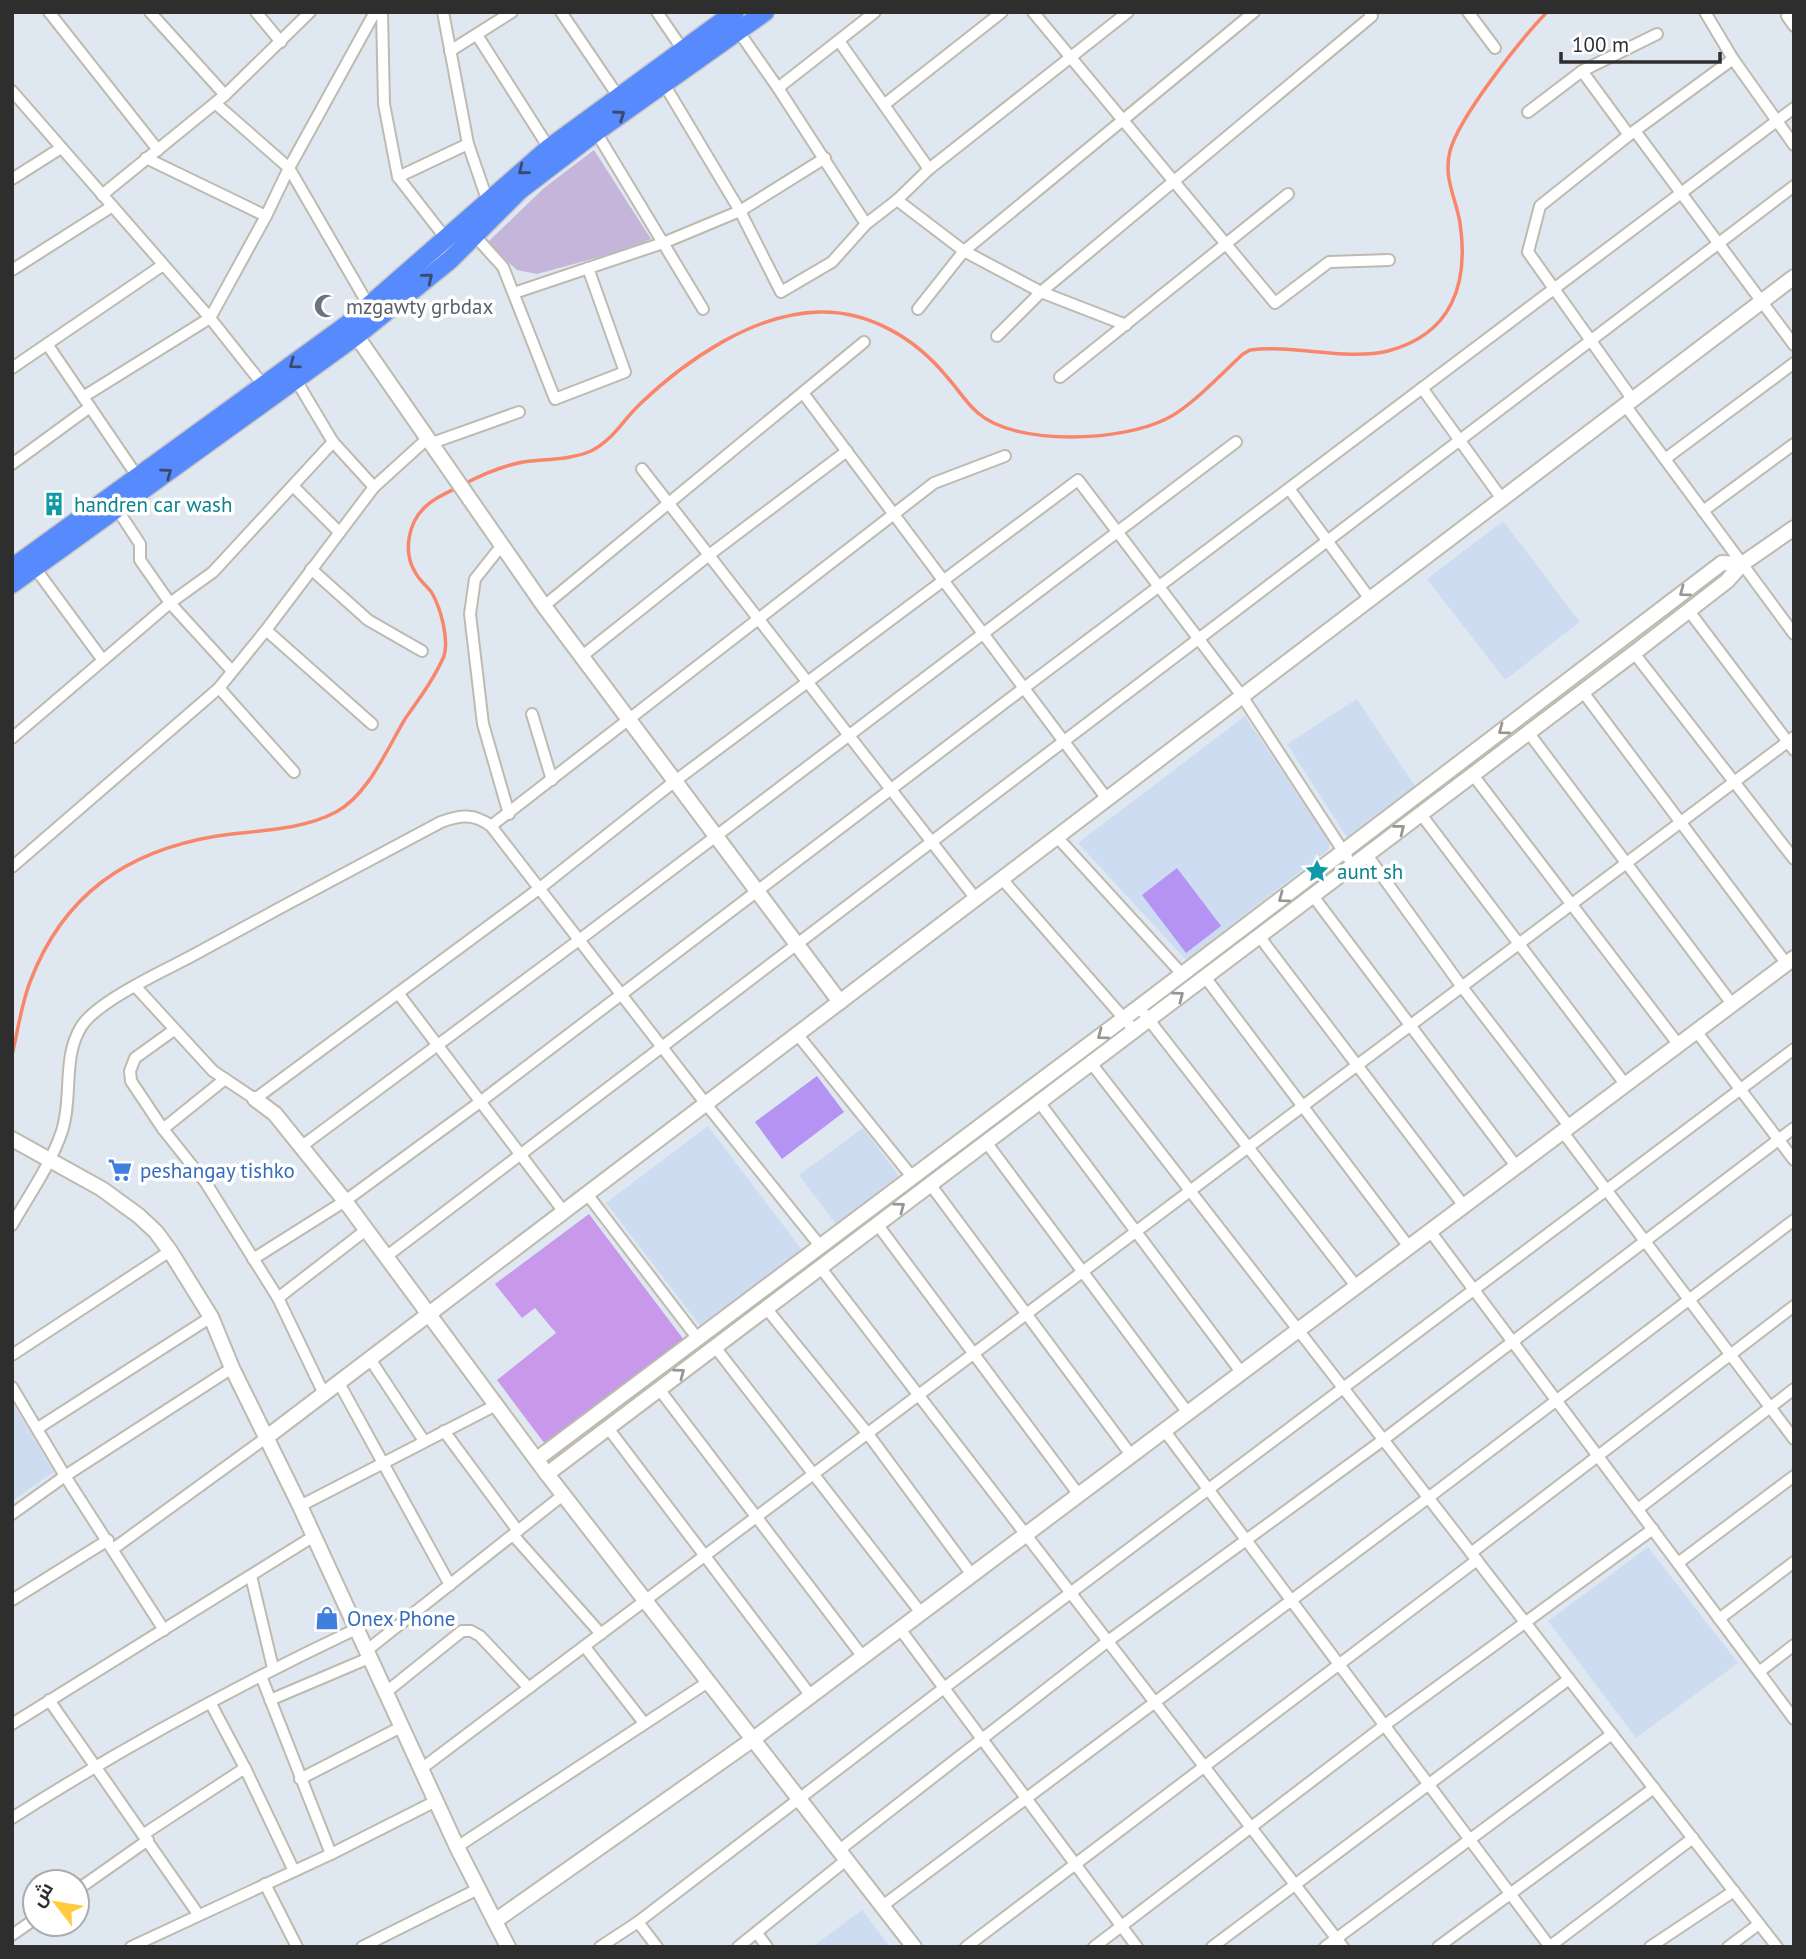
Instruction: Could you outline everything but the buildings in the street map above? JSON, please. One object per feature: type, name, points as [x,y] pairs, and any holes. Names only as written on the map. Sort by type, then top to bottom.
[{"type":"main road","points":[[12,584],[296,380],[352,330],[369,306],[550,148],[735,12]]},
{"type":"main road","points":[[12,568],[264,386],[352,330],[450,260],[520,190],[596,132],[765,12]]},
{"type":"street","points":[[49,12],[158,150]]},
{"type":"street","points":[[150,12],[225,96]]},
{"type":"street","points":[[256,12],[281,42]]},
{"type":"street","points":[[102,195],[225,96],[310,12]]},
{"type":"street","points":[[12,447],[16,461],[86,402],[210,318],[375,12]]},
{"type":"street","points":[[382,12],[384,104],[398,177],[447,240]]},
{"type":"street","points":[[443,12],[468,144],[488,202]]},
{"type":"street","points":[[450,51],[512,12]]},
{"type":"street","points":[[561,12],[618,96]]},
{"type":"street","points":[[657,12],[683,50]]},
{"type":"street","points":[[778,88],[875,12]]},
{"type":"street","points":[[885,104],[1002,12]]},
{"type":"street","points":[[1033,12],[1275,303],[1329,262],[1389,260]]},
{"type":"street","points":[[664,84],[740,211],[781,292],[832,262],[866,224],[897,200],[929,169],[1072,59],[1128,12]]},
{"type":"street","points":[[918,309],[964,251],[1254,12]]},
{"type":"street","points":[[997,336],[1041,292],[1372,16],[1369,12]]},
{"type":"street","points":[[1704,12],[1733,59],[1794,145]]},
{"type":"street","points":[[1469,13],[1495,48]]},
{"type":"street","points":[[1787,16],[1794,26]]},
{"type":"street","points":[[739,32],[825,158],[866,224]]},
{"type":"street","points":[[1528,112],[1582,72],[1657,34]]},
{"type":"street","points":[[477,35],[550,148]]},
{"type":"street","points":[[839,41],[929,169]]},
{"type":"street","points":[[1733,59],[1632,133],[1540,206],[1528,252],[1590,341],[1665,459],[1794,634]]},
{"type":"street","points":[[1582,72],[1681,193],[1794,345]]},
{"type":"street","points":[[12,91],[210,318],[264,386]]},
{"type":"street","points":[[215,103],[289,168],[369,306]]},
{"type":"street","points":[[253,1259],[345,1201],[480,1101],[1794,108]]},
{"type":"street","points":[[596,132],[703,309]]},
{"type":"street","points":[[398,177],[468,144]]},
{"type":"street","points":[[12,179],[61,148]]},
{"type":"street","points":[[146,158],[266,216]]},
{"type":"street","points":[[514,293],[663,243],[740,211],[825,158]]},
{"type":"street","points":[[387,1256],[1794,186]]},
{"type":"street","points":[[1060,377],[1288,194]]},
{"type":"street","points":[[897,200],[964,251],[1041,292],[1126,326]]},
{"type":"street","points":[[12,270],[111,206]]},
{"type":"street","points":[[475,236],[503,267],[555,399],[625,372],[588,268]]},
{"type":"street","points":[[12,368],[163,265]]},
{"type":"street","points":[[12,1600],[110,1545],[267,1437],[1794,277]]},
{"type":"street","points":[[352,330],[544,606],[840,1002]]},
{"type":"street","points":[[544,606],[864,342]]},
{"type":"street","points":[[47,344],[137,476]]},
{"type":"street","points":[[1665,459],[1794,363]]},
{"type":"street","points":[[296,380],[333,442],[374,487]]},
{"type":"street","points":[[1422,388],[1502,499]]},
{"type":"street","points":[[803,393],[1107,799]]},
{"type":"street","points":[[12,867],[219,688],[267,630],[374,487],[430,441],[519,412]]},
{"type":"street","points":[[12,738],[102,659],[170,603],[213,572],[333,442]]},
{"type":"street","points":[[302,1146],[579,940],[1236,442]]},
{"type":"street","points":[[1703,511],[1794,444]]},
{"type":"street","points":[[582,656],[709,555],[847,451]]},
{"type":"street","points":[[491,825],[509,814],[934,483],[1005,456]]},
{"type":"street","points":[[642,469],[976,899]]},
{"type":"street","points":[[256,1099],[540,888],[675,781],[1078,480],[1242,696],[1353,866]]},
{"type":"street","points":[[293,486],[339,532]]},
{"type":"street","points":[[1290,490],[1370,599]]},
{"type":"street","points":[[117,509],[140,544],[140,560],[170,603],[232,671]]},
{"type":"street","points":[[1144,1013],[1205,977],[1689,611],[1727,581],[1742,564],[1793,529]]},
{"type":"street","points":[[502,545],[474,579],[470,614],[483,724],[509,814]]},
{"type":"street","points":[[537,1459],[1056,1070],[1130,1024],[1182,974],[1722,563],[1742,564]]},
{"type":"street","points":[[34,568],[102,659]]},
{"type":"street","points":[[311,569],[368,621],[422,651]]},
{"type":"street","points":[[421,1769],[1734,782],[1792,743],[1689,611]]},
{"type":"street","points":[[267,630],[372,724]]},
{"type":"street","points":[[1634,653],[1794,859]]},
{"type":"street","points":[[219,688],[294,772]]},
{"type":"street","points":[[495,1921],[752,1740],[1790,960],[1583,692]]},
{"type":"street","points":[[532,714],[552,780]]},
{"type":"street","points":[[1528,732],[1732,1004]]},
{"type":"street","points":[[1473,775],[1678,1044]]},
{"type":"street","points":[[1420,813],[1625,1084]]},
{"type":"street","points":[[12,1225],[50,1158],[62,1129],[71,1058],[79,1031],[90,1017],[135,986],[441,822],[466,815],[491,825],[706,1104],[821,1247]]},
{"type":"street","points":[[1057,837],[1182,974]]},
{"type":"street","points":[[1367,855],[1565,1129],[1606,1191],[1794,1439]]},
{"type":"street","points":[[1002,879],[1130,1024]]},
{"type":"street","points":[[1313,896],[1516,1166]]},
{"type":"street","points":[[1259,936],[1464,1206]]},
{"type":"street","points":[[1205,977],[1409,1247]]},
{"type":"street","points":[[135,986],[174,1030],[225,1079],[275,1114],[302,1146],[387,1256],[547,1474],[914,1947]]},
{"type":"street","points":[[398,993],[564,1212]]},
{"type":"street","points":[[1144,1013],[1356,1286]]},
{"type":"street","points":[[547,1474],[1091,1063],[1130,1024]]},
{"type":"street","points":[[174,1030],[135,1058],[130,1071],[135,1087],[163,1129],[206,1183],[278,1298],[324,1394]]},
{"type":"street","points":[[1696,1031],[1794,1160]]},
{"type":"street","points":[[797,1034],[913,1178]]},
{"type":"street","points":[[600,1947],[638,1923],[944,1688],[1794,1049]]},
{"type":"street","points":[[1091,1063],[1777,1947]]},
{"type":"street","points":[[1056,1070],[1065,1083]]},
{"type":"street","points":[[163,1129],[225,1079]]},
{"type":"street","points":[[1039,1102],[1241,1373]]},
{"type":"street","points":[[738,1947],[981,1738],[1108,1641],[1383,1440],[1794,1128]]},
{"type":"street","points":[[12,1139],[50,1158],[122,1202],[156,1232],[211,1317],[232,1368],[300,1506],[457,1847],[507,1946]]},
{"type":"street","points":[[986,1142],[1188,1413]]},
{"type":"street","points":[[930,1184],[1131,1455]]},
{"type":"street","points":[[587,1194],[698,1339]]},
{"type":"street","points":[[881,1906],[1794,1220]]},
{"type":"street","points":[[877,1224],[1079,1495]]},
{"type":"street","points":[[278,1298],[366,1230]]},
{"type":"street","points":[[1430,1231],[1794,1719]]},
{"type":"street","points":[[12,1355],[170,1251]]},
{"type":"street","points":[[820,1267],[1340,1942]]},
{"type":"street","points":[[966,1947],[1339,1665],[1598,1456],[1794,1306]]},
{"type":"street","points":[[766,1308],[868,1434],[972,1575]]},
{"type":"street","points":[[38,1428],[211,1317]]},
{"type":"street","points":[[715,1346],[921,1613]]},
{"type":"street","points":[[370,1359],[424,1441]]},
{"type":"street","points":[[12,1514],[65,1476],[232,1368]]},
{"type":"street","points":[[338,1383],[450,1585]]},
{"type":"street","points":[[12,1387],[65,1476],[164,1630]]},
{"type":"street","points":[[659,1389],[863,1657]]},
{"type":"street","points":[[1638,1508],[1794,1389]]},
{"type":"street","points":[[300,1506],[496,1405]]},
{"type":"street","points":[[608,1428],[811,1696]]},
{"type":"street","points":[[1164,1430],[1550,1947],[1693,1838]]},
{"type":"street","points":[[444,1431],[515,1533],[601,1634]]},
{"type":"street","points":[[1678,1563],[1794,1476]]},
{"type":"street","points":[[270,1700],[368,1654],[563,1494]]},
{"type":"street","points":[[1094,1947],[1385,1725],[1653,1529]]},
{"type":"street","points":[[12,1724],[314,1536]]},
{"type":"street","points":[[1719,1619],[1794,1562]]},
{"type":"street","points":[[251,1576],[273,1668]]},
{"type":"street","points":[[12,1818],[94,1766],[273,1668],[356,1629]]},
{"type":"street","points":[[900,1629],[1137,1947]]},
{"type":"street","points":[[385,1693],[462,1632],[471,1631],[480,1636],[529,1688]]},
{"type":"street","points":[[1759,1672],[1794,1645]]},
{"type":"street","points":[[585,1647],[644,1723]]},
{"type":"street","points":[[261,1676],[331,1854]]},
{"type":"street","points":[[1212,1947],[1569,1679]]},
{"type":"street","points":[[457,1847],[708,1682]]},
{"type":"street","points":[[49,1700],[198,1914]]},
{"type":"street","points":[[211,1704],[294,1871]]},
{"type":"street","points":[[300,1779],[401,1727]]},
{"type":"street","points":[[1325,1947],[1340,1942],[1469,1839],[1612,1734]]},
{"type":"street","points":[[91,1879],[245,1768]]},
{"type":"street","points":[[1438,1947],[1654,1787]]},
{"type":"street","points":[[131,1947],[331,1854],[436,1801]]},
{"type":"street","points":[[265,1884],[297,1947]]},
{"type":"street","points":[[362,1947],[478,1889]]},
{"type":"street","points":[[1650,1947],[1734,1891]]},
{"type":"street","points":[[638,1923],[657,1947]]},
{"type":"street","points":[[1728,1947],[1759,1924]]},
{"type":"street","points":[[757,1933],[767,1947]]},
{"type":"shaded area","points":[[594,150],[651,239],[625,250],[537,274],[517,270],[487,243],[544,188]]},
{"type":"shaded area","points":[[1503,521],[1580,622],[1505,680],[1427,579]]},
{"type":"shaded area","points":[[1357,699],[1415,786],[1347,837],[1287,744]]},
{"type":"shaded area","points":[[1245,716],[1330,844],[1328,850],[1186,960],[1078,843]]},
{"type":"shaded area","points":[[1177,868],[1221,926],[1186,953],[1142,895]]},
{"type":"shaded area","points":[[817,1076],[844,1112],[782,1159],[755,1122]]},
{"type":"shaded area","points":[[708,1126],[802,1250],[702,1328],[606,1203]]},
{"type":"shaded area","points":[[863,1128],[899,1176],[836,1224],[799,1175]]},
{"type":"shaded area","points":[[589,1214],[684,1340],[545,1444],[497,1380],[556,1333],[535,1308],[522,1318],[495,1284]]},
{"type":"shaded area","points":[[12,1402],[54,1472],[12,1501]]},
{"type":"shaded area","points":[[1648,1547],[1738,1663],[1636,1738],[1548,1621]]},
{"type":"shaded area","points":[[862,1910],[890,1947],[812,1947]]},
{"type":"waterway","points":[[464,484],[515,464],[566,458],[591,451],[612,436],[658,387],[700,356],[746,330],[795,314],[839,313],[857,316],[891,330],[935,363],[978,413],[996,424],[1043,436],[1098,436],[1124,432],[1166,419],[1195,399],[1250,350],[1371,354],[1410,343],[1428,332],[1441,319],[1458,286],[1462,245],[1448,170],[1450,151],[1456,136],[1492,79],[1547,12]]},
{"type":"waterway","points":[[12,1055],[27,991],[44,951],[60,925],[102,882],[154,853],[217,836],[308,823],[336,812],[358,795],[384,757],[444,656],[445,633],[438,607],[432,593],[415,572],[408,547],[411,529],[419,514],[432,501],[457,488]]},
{"type":"place","name":"mzgawty grbdax","points":[[326,306]]},
{"type":"place","name":"handren car wash","points":[[54,504]]},
{"type":"place","name":"aunt sh","points":[[1317,871]]},
{"type":"place","name":"peshangay tishko","points":[[120,1170]]},
{"type":"place","name":"Onex Phone","points":[[327,1618]]}]
